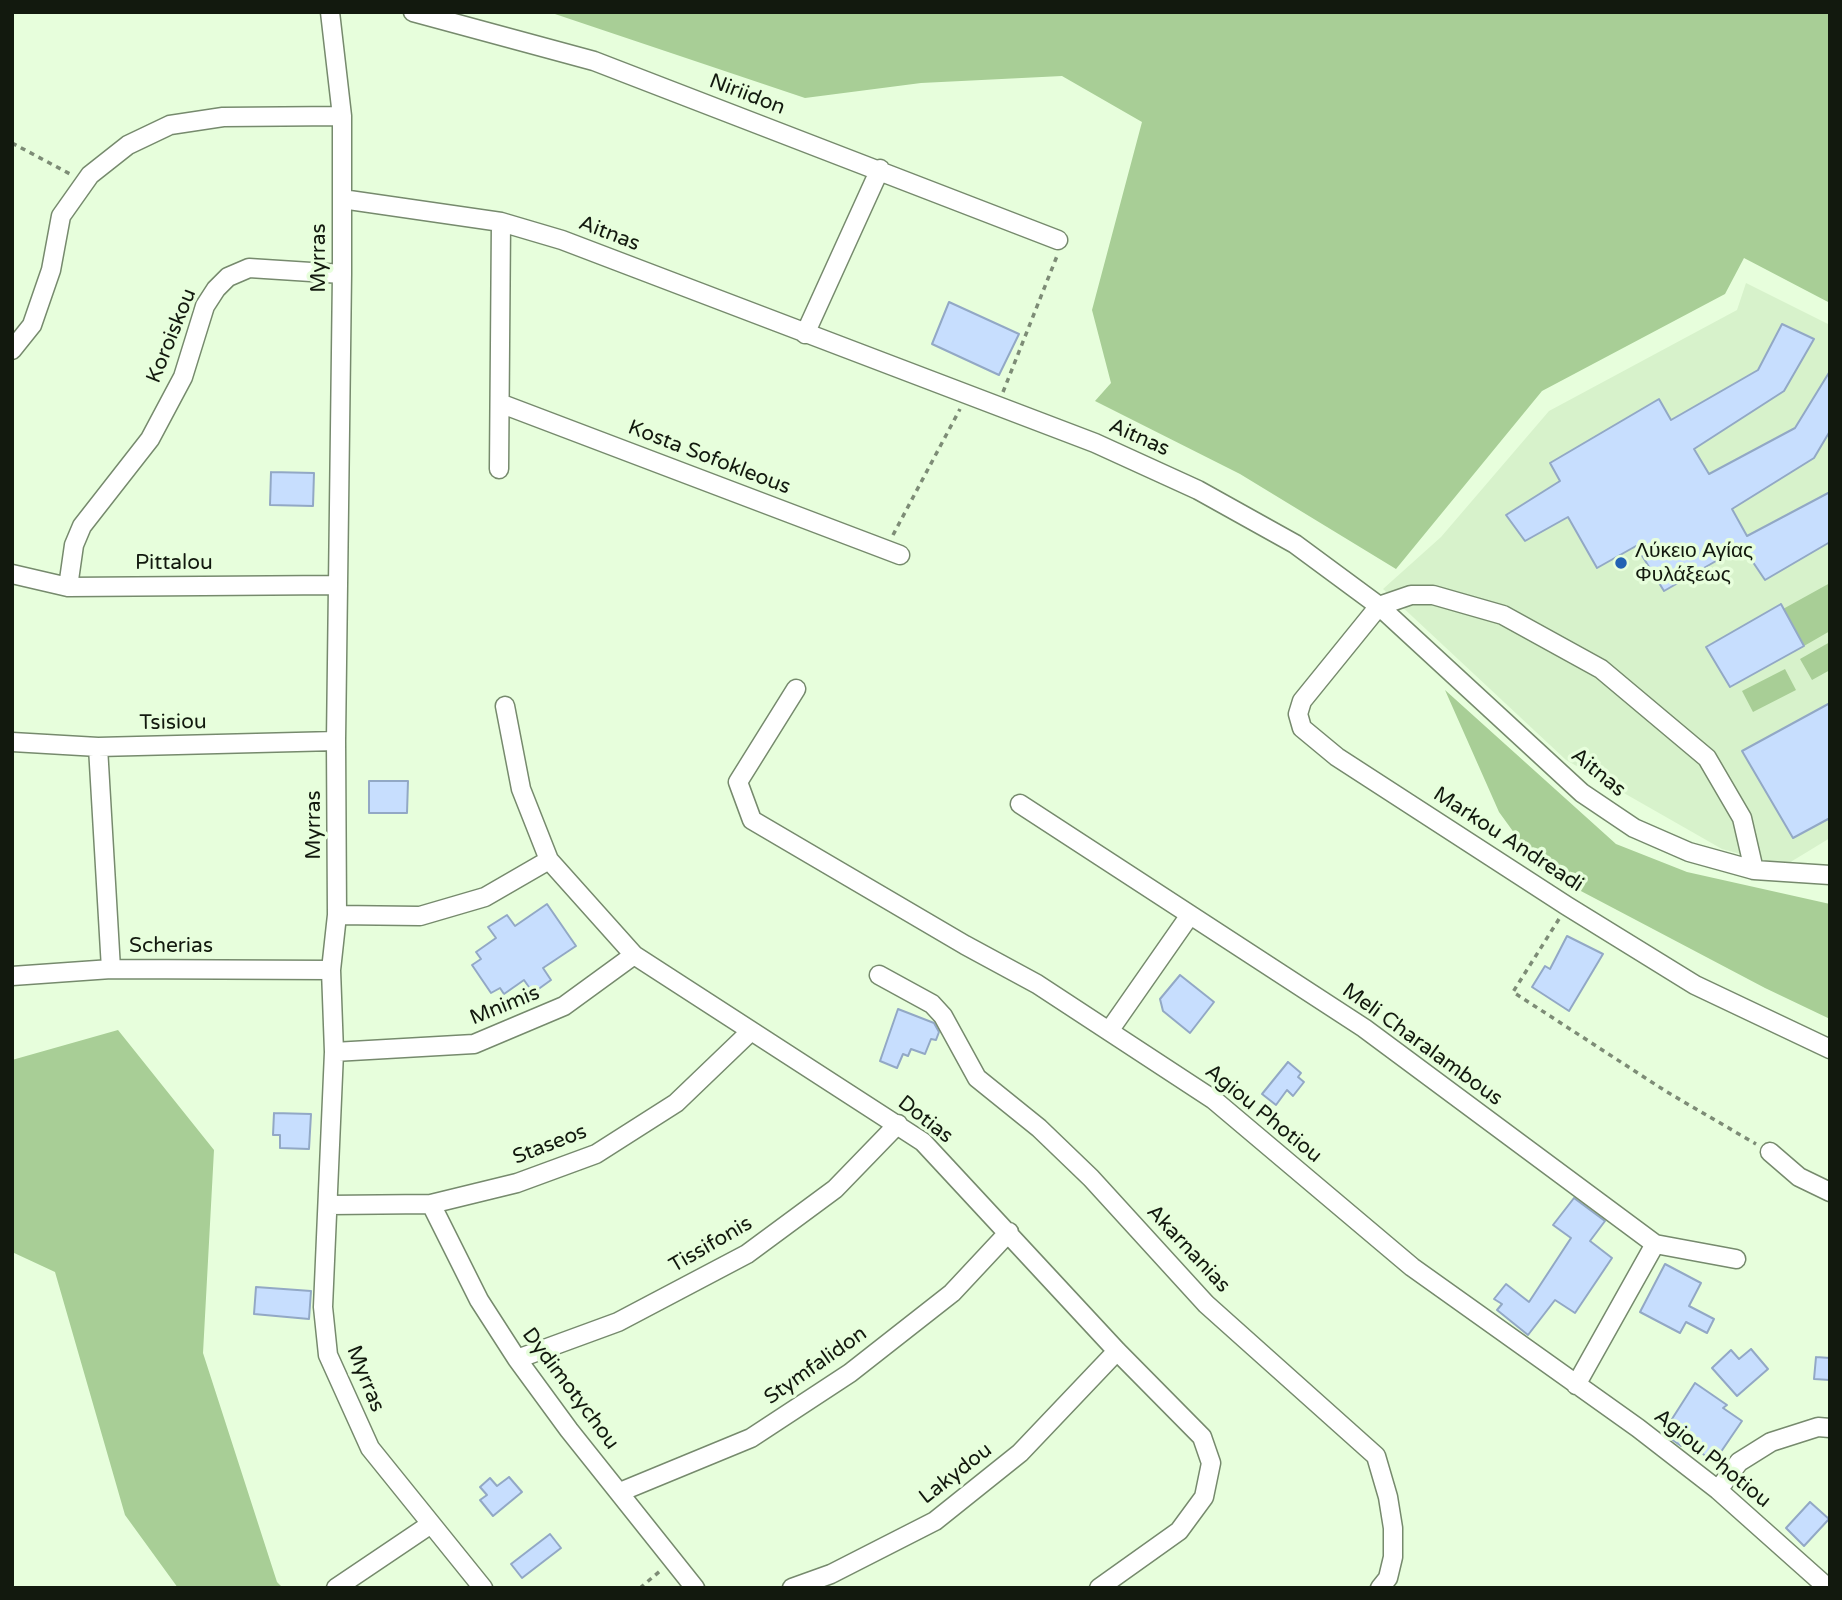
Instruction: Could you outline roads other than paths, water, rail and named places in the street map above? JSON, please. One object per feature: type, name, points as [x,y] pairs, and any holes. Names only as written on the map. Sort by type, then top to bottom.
[{"type":"street","name":"Myrras","points":[[330,12],[342,116],[342,274],[337,584],[337,915],[331,970],[334,1052],[327,1155],[329,1205],[323,1307],[328,1355],[370,1448],[483,1588]]},
{"type":"street","name":"Niriidon","points":[[413,12],[594,61],[880,169],[1058,240]]},
{"type":"street","points":[[12,350],[32,325],[51,270],[61,216],[86,182],[128,145],[170,125],[223,117],[342,116]]},
{"type":"street","points":[[805,334],[880,169]]},
{"type":"street","name":"Aitnas","points":[[342,199],[501,222],[562,240],[1095,443],[1198,490],[1295,544],[1379,606],[1582,793],[1634,828],[1689,852],[1754,870],[1830,875]]},
{"type":"street","points":[[499,468],[502,404],[501,222]]},
{"type":"street","name":"Koroiskou","points":[[68,587],[74,545],[82,526],[150,439],[183,377],[205,306],[216,289],[228,277],[249,268],[342,274]]},
{"type":"street","name":"Kosta Sofokleous","points":[[502,404],[893,552]]},
{"type":"street","name":"Pittalou","points":[[12,574],[68,587],[337,584]]},
{"type":"street","points":[[1379,606],[1411,595],[1433,595],[1458,600],[1503,615],[1601,669],[1707,758],[1742,818],[1754,870]]},
{"type":"street","name":"Markou Andreadi","points":[[1379,606],[1302,701],[1298,715],[1302,728],[1337,757],[1567,906],[1695,985],[1830,1049]]},
{"type":"street","name":"Agiou Photiou","points":[[796,689],[738,782],[752,820],[965,945],[1037,984],[1214,1100],[1412,1267],[1718,1490],[1828,1588]]},
{"type":"street","name":"Dotias","points":[[505,706],[521,789],[549,859],[634,955],[923,1142],[1117,1351],[1202,1437],[1211,1463],[1204,1497],[1179,1531],[1099,1588]]},
{"type":"street","name":"Tsisiou","points":[[12,742],[98,747],[336,741]]},
{"type":"street","points":[[98,747],[111,969]]},
{"type":"street","name":"Meli Charalambous","points":[[1020,804],[1364,1028],[1655,1244]]},
{"type":"street","points":[[337,915],[419,916],[485,897],[549,859]]},
{"type":"street","points":[[1109,1031],[1190,915]]},
{"type":"street","name":"Mnimis","points":[[334,1052],[474,1044],[564,1006],[634,955]]},
{"type":"street","name":"Scherias","points":[[12,976],[111,969],[331,970]]},
{"type":"street","name":"Akarnanias","points":[[879,975],[932,1004],[943,1016],[977,1078],[1039,1128],[1091,1178],[1206,1304],[1376,1456],[1388,1497],[1393,1528],[1393,1557],[1388,1578],[1380,1588]]},
{"type":"street","name":"Staseos","points":[[329,1205],[431,1204],[517,1183],[596,1154],[676,1103],[750,1032]]},
{"type":"street","name":"Tissifonis","points":[[517,1359],[618,1322],[747,1254],[835,1189],[898,1124]]},
{"type":"street","points":[[1770,1152],[1799,1177],[1830,1192]]},
{"type":"street","name":"Dydimotychou","points":[[431,1204],[479,1300],[517,1359],[695,1588]]},
{"type":"street","name":"Stymfalidon","points":[[620,1492],[751,1438],[850,1373],[952,1293],[1009,1232]]},
{"type":"street","points":[[1576,1385],[1655,1244],[1736,1259]]},
{"type":"street","name":"Lakydou","points":[[792,1588],[831,1574],[935,1521],[1020,1453],[1117,1351]]},
{"type":"street","points":[[1718,1490],[1739,1462],[1771,1442],[1818,1427],[1830,1428]]},
{"type":"street","points":[[336,1588],[431,1524]]},
{"type":"place","name":"Λύκειο Αγίας Φυλάξεως","points":[[1621,563]]}]
